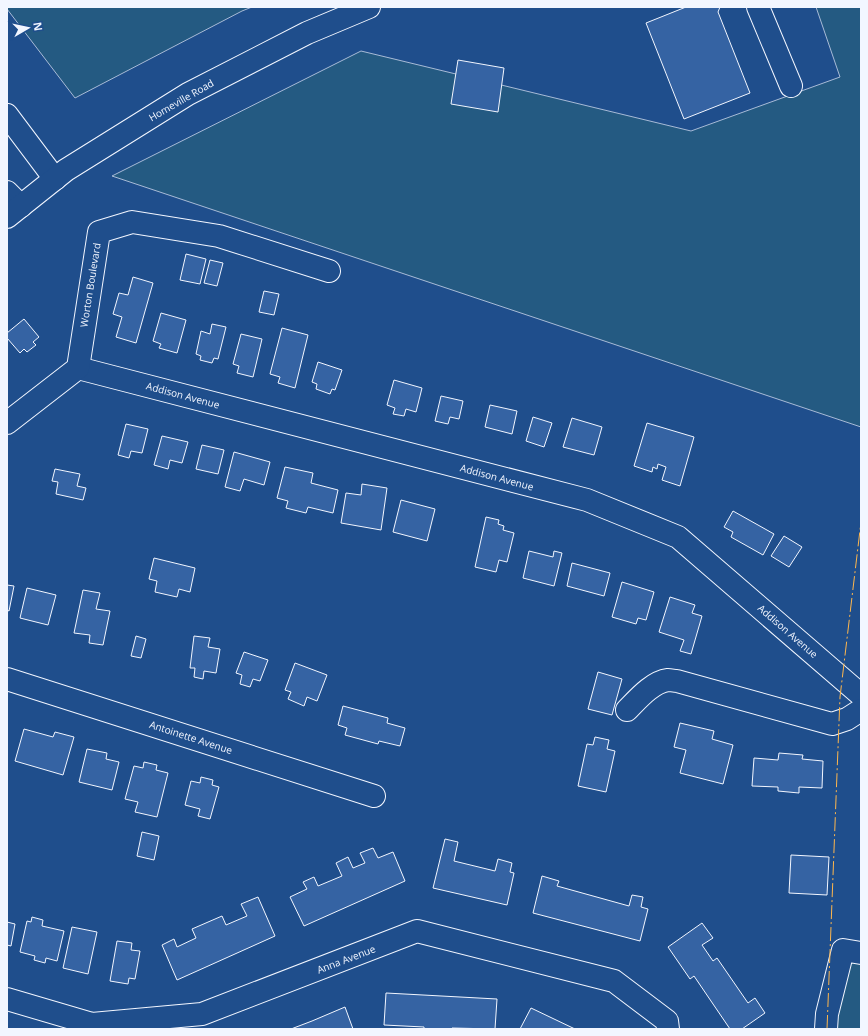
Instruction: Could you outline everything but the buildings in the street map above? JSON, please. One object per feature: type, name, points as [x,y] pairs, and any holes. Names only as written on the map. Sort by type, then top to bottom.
[{"type":"street","name":"Homeville Road","points":[[12,205],[188,94],[307,32],[369,7]]},
{"type":"street","points":[[758,7],[791,86]]},
{"type":"street","points":[[7,115],[55,179]]},
{"type":"street","name":"Worton Boulevard","points":[[78,368],[99,232],[132,222],[219,236],[329,271]]},
{"type":"street","points":[[7,423],[78,368]]},
{"type":"street","name":"Addison Avenue","points":[[78,368],[587,500],[678,537],[861,695]]},
{"type":"street","name":"Antoinette Avenue","points":[[7,679],[374,796]]},
{"type":"street","points":[[626,710],[646,691],[667,680],[677,681],[832,724],[847,719],[861,710]]},
{"type":"street","name":"Anna Avenue","points":[[7,999],[92,1024],[202,1014],[418,931],[614,981],[667,1021],[668,1029]]},
{"type":"street","points":[[826,1029],[828,1014],[852,952]]},
{"type":"shaded area","points":[[7,7],[252,7],[75,98]]},
{"type":"shaded area","points":[[816,7],[861,7],[861,427],[112,176],[361,51],[691,131],[840,77]]},
{"type":"shaded area","points":[[851,962],[861,963],[861,1029],[829,1029]]},
{"type":"power","points":[[827,1029],[840,697],[861,522]]}]
